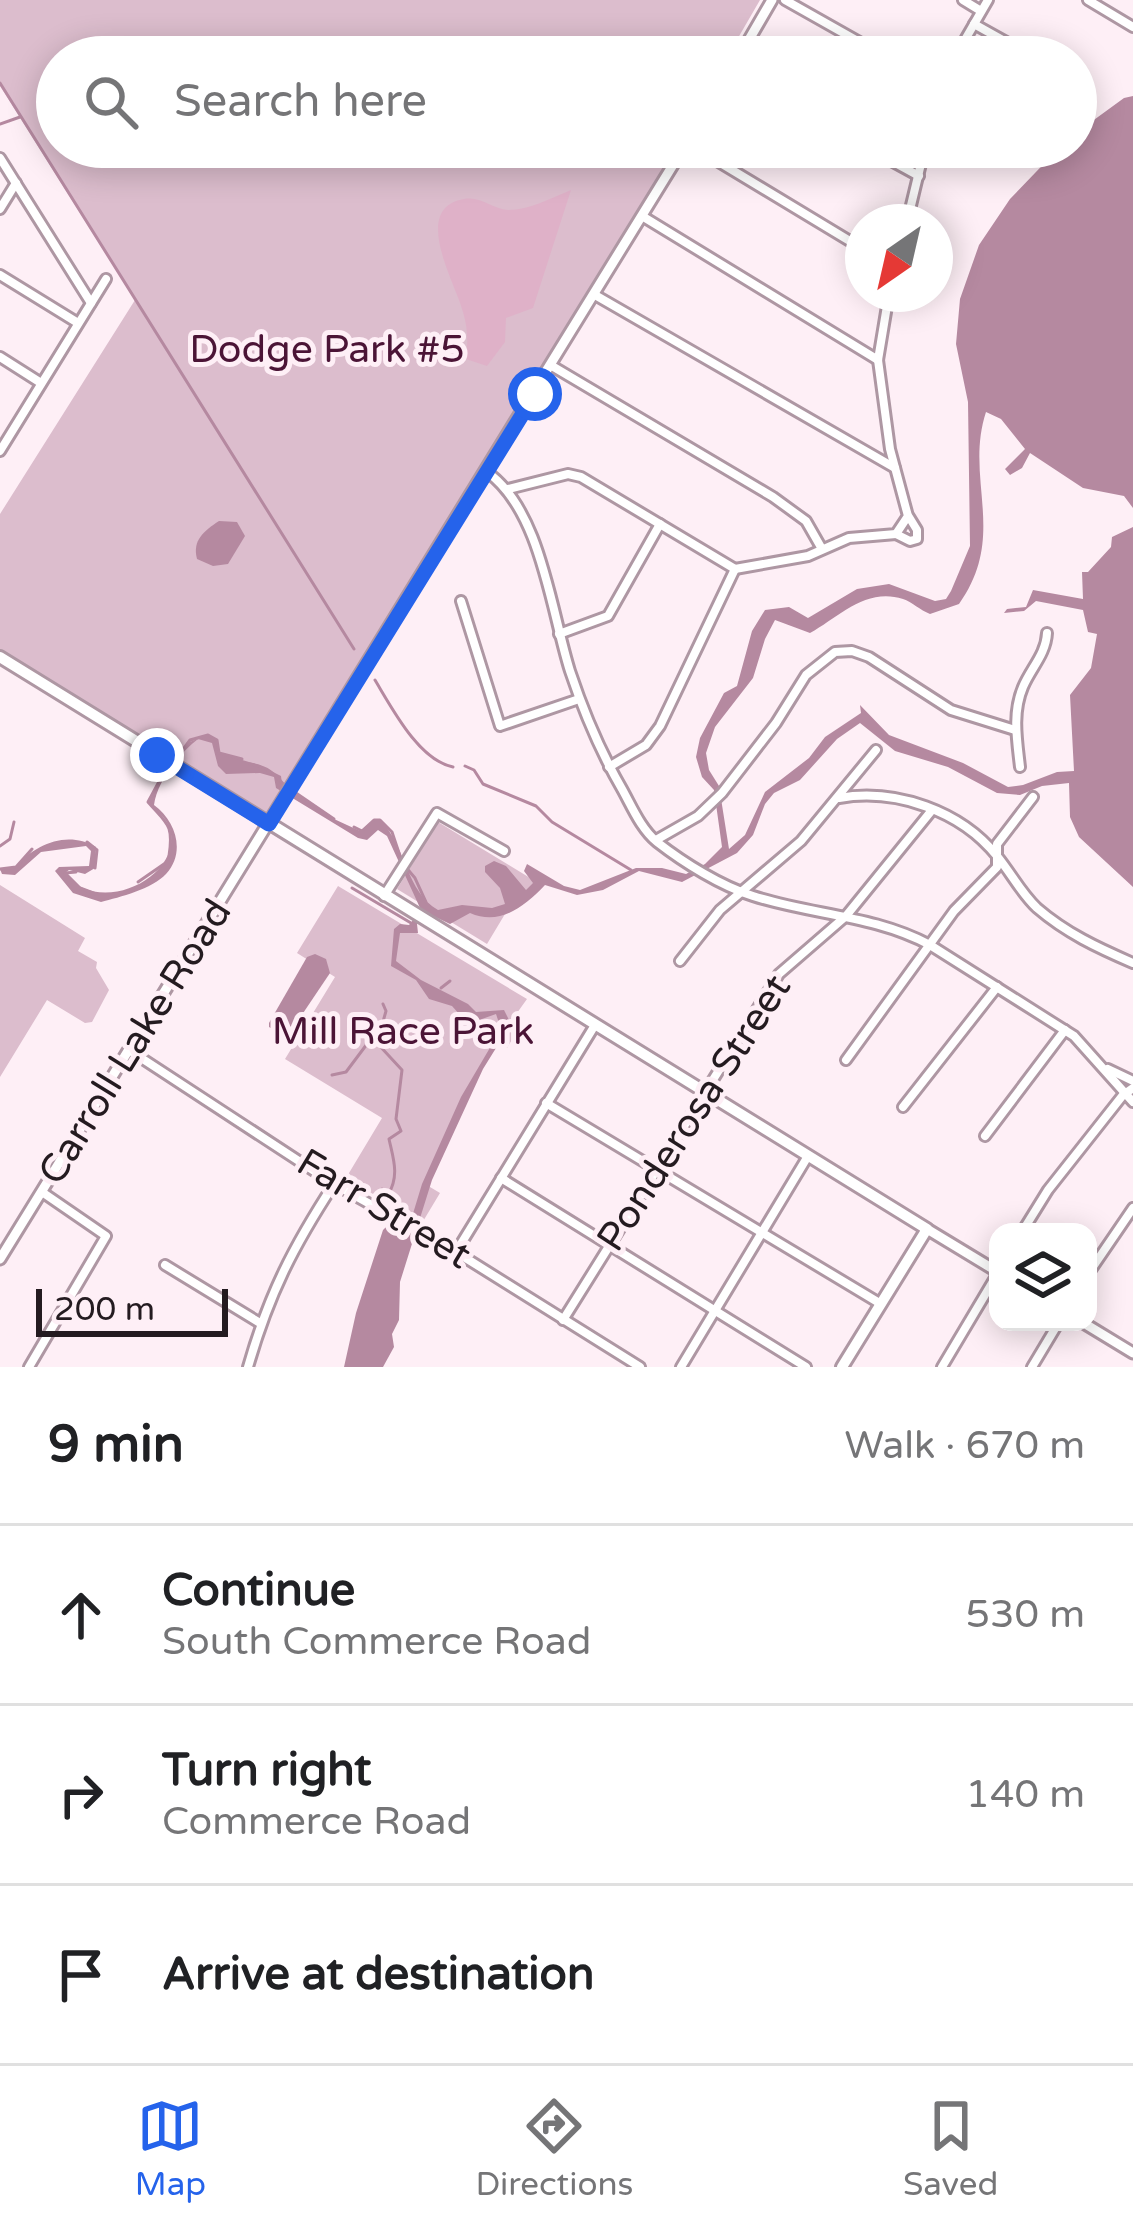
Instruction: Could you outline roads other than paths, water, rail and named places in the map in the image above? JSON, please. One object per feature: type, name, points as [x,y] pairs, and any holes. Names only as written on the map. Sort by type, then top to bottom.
[{"type":"main road","points":[[0,657],[927,1229],[842,1367]]},
{"type":"street","points":[[751,36],[772,0]]},
{"type":"street","points":[[785,0],[849,36]]},
{"type":"street","points":[[963,0],[981,11]]},
{"type":"street","points":[[967,36],[988,0]]},
{"type":"street","points":[[1088,0],[1133,28]]},
{"type":"street","points":[[974,24],[995,36]]},
{"type":"street","points":[[0,158],[91,303]]},
{"type":"street","name":"Carroll Lake Road","points":[[0,1259],[671,168]]},
{"type":"street","points":[[729,168],[845,238]]},
{"type":"street","points":[[904,168],[919,176]]},
{"type":"street","points":[[912,204],[921,168]]},
{"type":"street","points":[[0,209],[16,183]]},
{"type":"street","points":[[642,216],[878,360]]},
{"type":"street","points":[[0,274],[78,323]]},
{"type":"street","points":[[2,444],[106,279]]},
{"type":"street","points":[[595,295],[897,470]]},
{"type":"street","points":[[508,489],[568,474],[581,477],[735,569],[784,562],[850,538],[896,534],[910,541],[917,538],[890,449],[878,360],[886,312]]},
{"type":"street","points":[[0,357],[41,383]]},
{"type":"street","points":[[552,366],[773,497],[806,521],[822,549]]},
{"type":"street","points":[[487,472],[508,489],[527,523],[579,699],[609,767],[645,830],[740,891],[905,932],[1065,1030],[1106,1068],[1131,1082],[1028,1223]]},
{"type":"street","points":[[896,534],[908,516]]},
{"type":"street","points":[[559,634],[608,616],[660,524]]},
{"type":"street","points":[[609,767],[646,745],[660,726],[735,569]]},
{"type":"street","points":[[461,601],[500,726],[579,699]]},
{"type":"street","points":[[1020,767],[1016,730],[1022,688],[1043,652],[1047,633]]},
{"type":"street","points":[[656,840],[722,793],[806,676],[835,652],[869,657],[935,702],[1016,730]]},
{"type":"street","points":[[680,961],[740,891],[801,841],[876,750]]},
{"type":"street","points":[[839,797],[896,797],[932,809],[980,838],[1032,904],[1062,928],[1133,963]]},
{"type":"street","points":[[846,1060],[954,911],[998,867],[997,844],[1033,797]]},
{"type":"street","name":"Ponderosa Street","points":[[563,1320],[779,974],[846,916],[932,809]]},
{"type":"street","points":[[384,896],[437,813],[504,851]]},
{"type":"street","points":[[903,1107],[998,987]]},
{"type":"street","points":[[457,1252],[595,1025]]},
{"type":"street","points":[[985,1136],[1065,1030]]},
{"type":"street","name":"Farr Street","points":[[130,1050],[334,1184],[457,1252],[640,1367]]},
{"type":"street","points":[[1106,1068],[1133,1102]]},
{"type":"street","points":[[546,1103],[881,1304]]},
{"type":"street","points":[[681,1367],[808,1156]]},
{"type":"street","points":[[501,1178],[806,1367]]},
{"type":"street","points":[[248,1367],[260,1323],[290,1254],[334,1184]]},
{"type":"street","points":[[29,1367],[106,1236],[42,1192]]},
{"type":"street","points":[[1097,1261],[1133,1208]]},
{"type":"street","points":[[927,1229],[989,1267]]},
{"type":"street","points":[[165,1265],[260,1323]]},
{"type":"street","points":[[942,1367],[989,1287]]},
{"type":"street","points":[[1032,1367],[1054,1331]]},
{"type":"street","points":[[1097,1331],[1133,1353]]},
{"type":"waterway","points":[[0,83],[36,141]]},
{"type":"waterway","points":[[0,124],[20,117]]},
{"type":"waterway","points":[[53,168],[354,649]]},
{"type":"waterway","points":[[375,680],[418,744],[453,767]]},
{"type":"waterway","points":[[179,755],[190,740],[208,735],[217,740],[219,753],[242,759]]},
{"type":"waterway","points":[[250,764],[270,772],[285,786]]},
{"type":"waterway","points":[[465,766],[483,784],[536,806],[552,822],[631,870]]},
{"type":"waterway","points":[[162,776],[148,802],[168,825],[169,856]]},
{"type":"waterway","points":[[293,791],[334,819]]},
{"type":"waterway","points":[[354,827],[362,831],[380,820],[392,832],[400,856]]},
{"type":"waterway","points":[[0,846],[10,839],[14,822]]},
{"type":"waterway","points":[[87,842],[97,850],[95,868]]},
{"type":"waterway","points":[[0,869],[16,867],[32,849]]},
{"type":"waterway","points":[[138,882],[164,864]]},
{"type":"waterway","points":[[404,865],[426,902]]},
{"type":"waterway","points":[[76,872],[65,873],[80,888],[96,894]]},
{"type":"waterway","points":[[352,888],[411,923]]},
{"type":"waterway","points":[[441,988],[450,981]]},
{"type":"waterway","points":[[382,1189],[388,1195],[394,1180],[389,1139],[401,1131],[396,1119],[402,1070],[377,1043],[386,1011],[383,1004]]},
{"type":"waterway","points":[[332,1075],[346,1072],[370,1040],[378,1039]]},
{"type":"park label","name":"Dodge Park #5","points":[[327,349]]},
{"type":"park label","name":"Mill Race Park","points":[[403,1031]]}]
